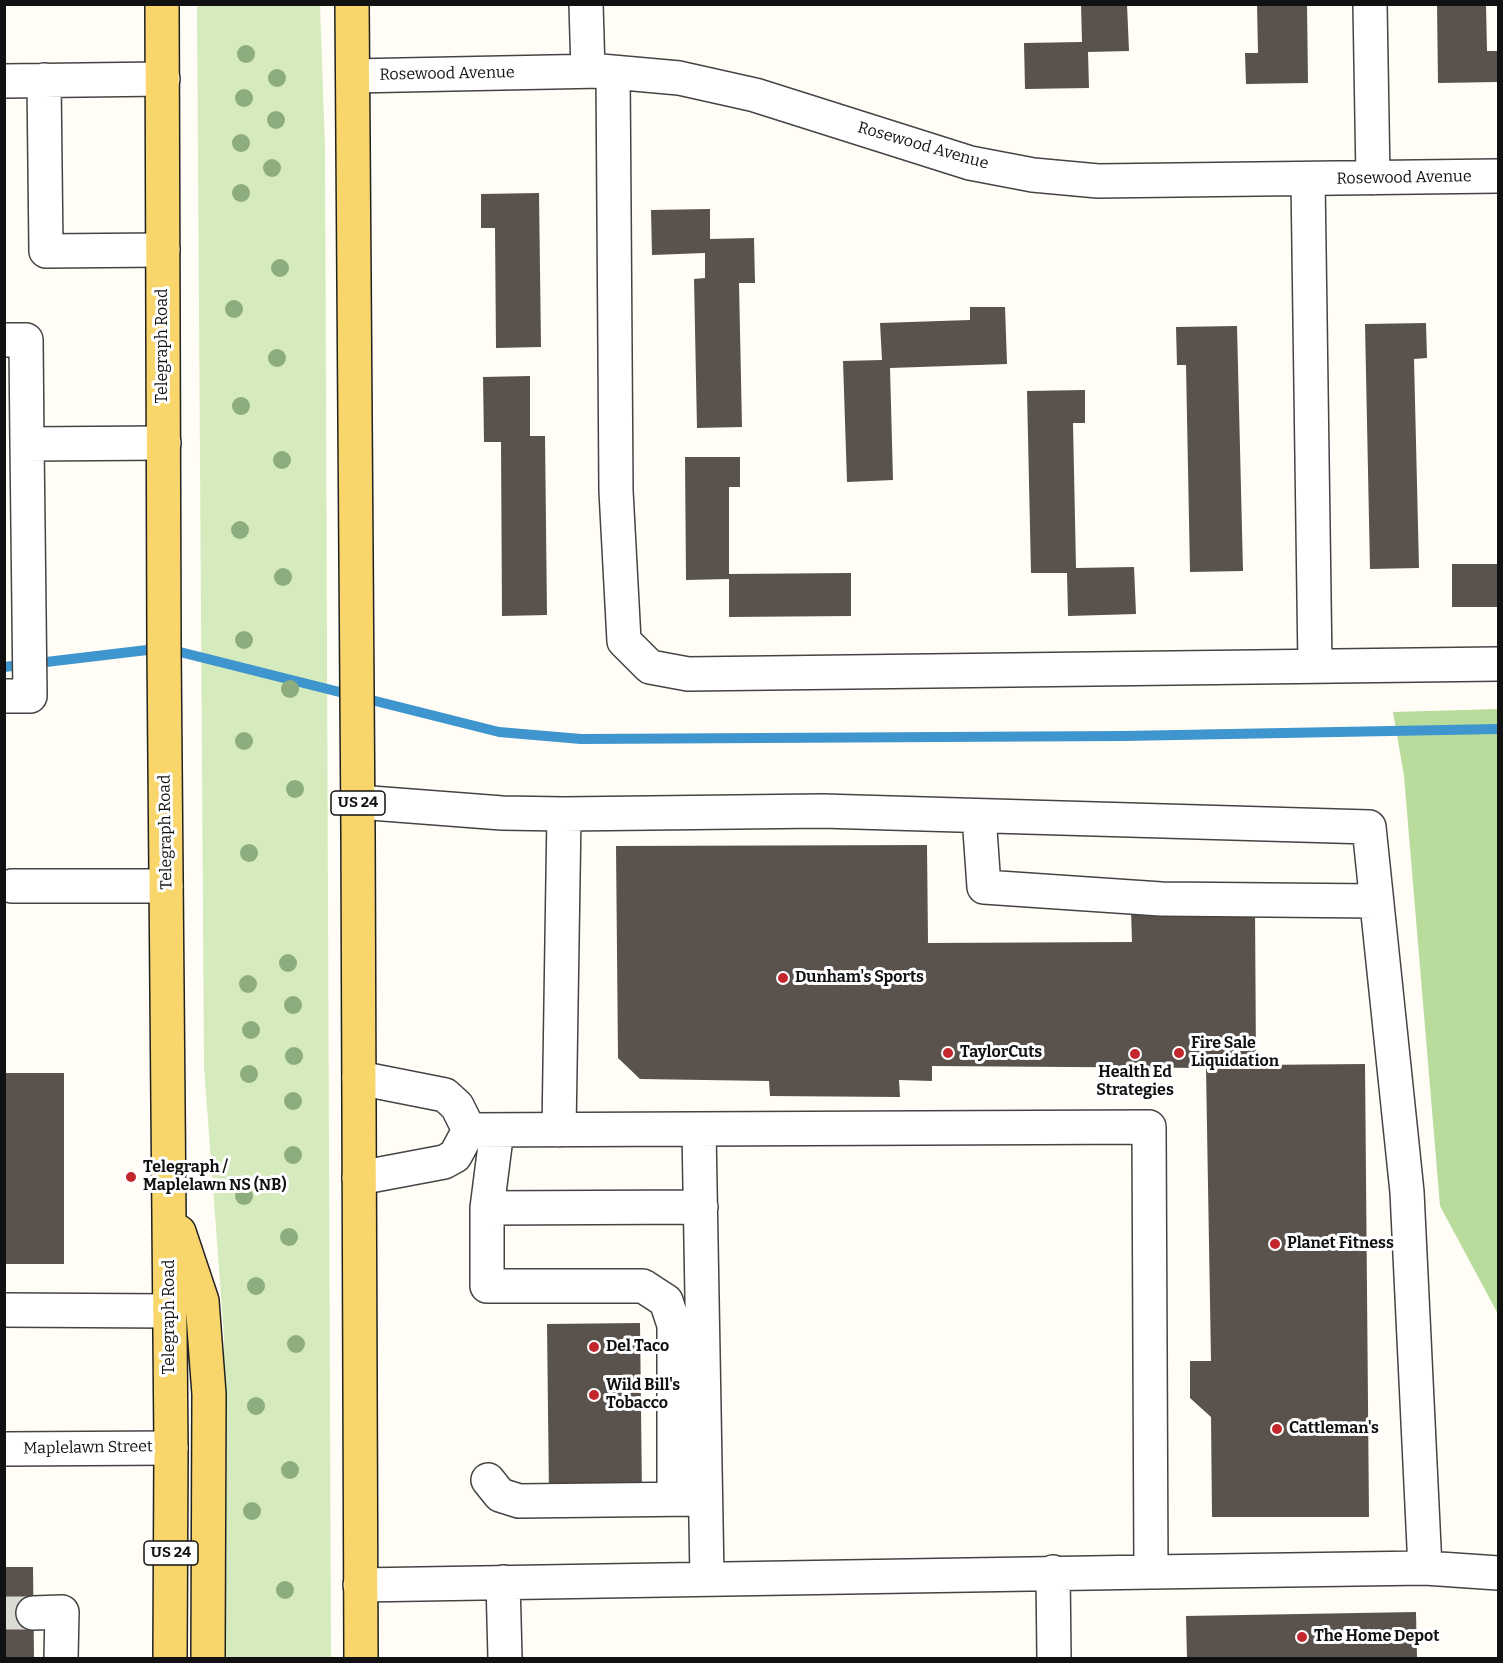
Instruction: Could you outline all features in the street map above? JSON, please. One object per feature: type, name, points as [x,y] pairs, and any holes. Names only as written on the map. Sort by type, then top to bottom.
[{"type":"main road","name":"Telegraph Road","points":[[162,4],[171,1659]]},
{"type":"main road","name":"US 24","points":[[352,4],[361,1659]]},
{"type":"main road","points":[[169,1205],[202,1300],[209,1394],[208,1659]]},
{"type":"street","points":[[586,4],[600,71],[624,641],[650,667],[688,674],[1498,664]]},
{"type":"street","points":[[1371,4],[1373,178]]},
{"type":"street","name":"Rosewood Avenue","points":[[352,76],[600,71],[679,78],[755,95],[970,163],[1033,175],[1098,181],[1498,176]]},
{"type":"street","points":[[4,81],[163,79]]},
{"type":"street","points":[[44,80],[46,251],[163,250]]},
{"type":"street","points":[[1308,179],[1315,666]]},
{"type":"street","points":[[4,340],[26,340],[30,696],[4,696]]},
{"type":"street","points":[[27,444],[164,442]]},
{"type":"street","points":[[358,802],[502,813],[822,812],[1369,827],[1407,1192],[1425,1568]]},
{"type":"street","points":[[559,1130],[564,814]]},
{"type":"street","points":[[979,816],[984,888],[1161,899],[1377,901]]},
{"type":"street","points":[[12,886],[166,886]]},
{"type":"street","points":[[359,1078],[445,1095],[483,1130],[1149,1127],[1151,1572]]},
{"type":"street","points":[[359,1178],[444,1162],[455,1156],[483,1130]]},
{"type":"street","points":[[483,1130],[487,1209],[487,1286],[643,1286],[666,1301],[674,1325],[689,1499],[707,1578]]},
{"type":"street","points":[[689,1499],[701,1207],[699,1130]]},
{"type":"street","points":[[487,1209],[701,1207]]},
{"type":"street","points":[[4,1311],[170,1311]]},
{"type":"street","name":"Maplelawn Street","points":[[4,1449],[171,1448]]},
{"type":"street","points":[[488,1480],[500,1495],[519,1501],[689,1499]]},
{"type":"street","points":[[360,1585],[1053,1572],[1425,1568],[1498,1573]]},
{"type":"street","points":[[1053,1572],[1054,1659]]},
{"type":"street","points":[[503,1582],[505,1659]]},
{"type":"street","points":[[33,1613],[62,1612],[61,1659]]},
{"type":"green space","points":[[197,5],[320,5],[325,148],[331,1658],[223,1658],[224,1336],[204,1067]]},
{"type":"green space","points":[[1498,709],[1498,1314],[1440,1206],[1404,776],[1393,712]]},
{"type":"building","points":[[1081,4],[1127,4],[1129,51],[1088,52],[1089,88],[1025,89],[1024,43],[1082,42]]},
{"type":"building","points":[[1257,4],[1307,4],[1308,83],[1246,84],[1245,53],[1258,53]]},
{"type":"building","points":[[1437,4],[1486,4],[1487,51],[1498,51],[1498,82],[1438,83]]},
{"type":"building","points":[[539,193],[541,347],[496,348],[495,228],[481,228],[481,194]]},
{"type":"building","points":[[710,209],[710,239],[754,238],[755,283],[739,283],[742,427],[697,428],[694,279],[705,278],[705,253],[652,255],[651,210]]},
{"type":"building","points":[[970,307],[1005,307],[1007,364],[890,368],[893,480],[847,482],[843,361],[882,360],[880,323],[970,320]]},
{"type":"building","points":[[1426,323],[1427,358],[1414,359],[1419,568],[1370,569],[1365,324]]},
{"type":"building","points":[[1237,326],[1243,571],[1190,572],[1186,365],[1177,365],[1176,327]]},
{"type":"building","points":[[530,376],[530,436],[545,436],[547,615],[502,616],[501,442],[484,442],[483,377]]},
{"type":"building","points":[[1085,390],[1085,423],[1073,423],[1076,568],[1134,567],[1136,614],[1068,616],[1067,573],[1031,573],[1027,391]]},
{"type":"building","points":[[685,457],[740,457],[740,487],[729,487],[729,574],[851,573],[851,616],[729,617],[729,579],[686,580]]},
{"type":"building","points":[[1452,564],[1498,564],[1498,607],[1452,607]]},
{"type":"building","points":[[927,845],[928,943],[1132,942],[1131,910],[1255,908],[1256,1065],[1365,1064],[1369,1517],[1212,1517],[1211,1417],[1190,1398],[1190,1361],[1211,1361],[1206,1068],[932,1066],[932,1081],[899,1080],[900,1097],[770,1096],[769,1081],[640,1079],[618,1058],[616,846]]},
{"type":"building","points":[[4,1073],[64,1073],[64,1264],[4,1264]]},
{"type":"building","points":[[640,1323],[642,1495],[549,1496],[547,1324]]},
{"type":"building","points":[[4,1567],[33,1567],[34,1658],[4,1658]]},
{"type":"building","name":"The Home Depot","points":[[1416,1612],[1417,1658],[1187,1658],[1186,1616]]},
{"type":"waterway","points":[[4,667],[164,648],[499,732],[581,739],[1123,736],[1498,729]]},
{"type":"tunnel","points":[[4,1613],[33,1613]]},
{"type":"place","name":"Dunham's Sports","points":[[783,978]]},
{"type":"place","name":"TaylorCuts","points":[[948,1053]]},
{"type":"place","name":"Fire Sale Liquidation","points":[[1179,1053]]},
{"type":"place","name":"Health Ed Strategies","points":[[1135,1054]]},
{"type":"place","name":"Telegraph / Maplelawn NS (NB)","points":[[131,1177]]},
{"type":"place","name":"Planet Fitness","points":[[1275,1244]]},
{"type":"place","name":"Del Taco","points":[[594,1347]]},
{"type":"place","name":"Wild Bill's Tobacco","points":[[594,1395]]},
{"type":"place","name":"Cattleman's","points":[[1277,1429]]},
{"type":"place","name":"The Home Depot","points":[[1302,1637]]}]
